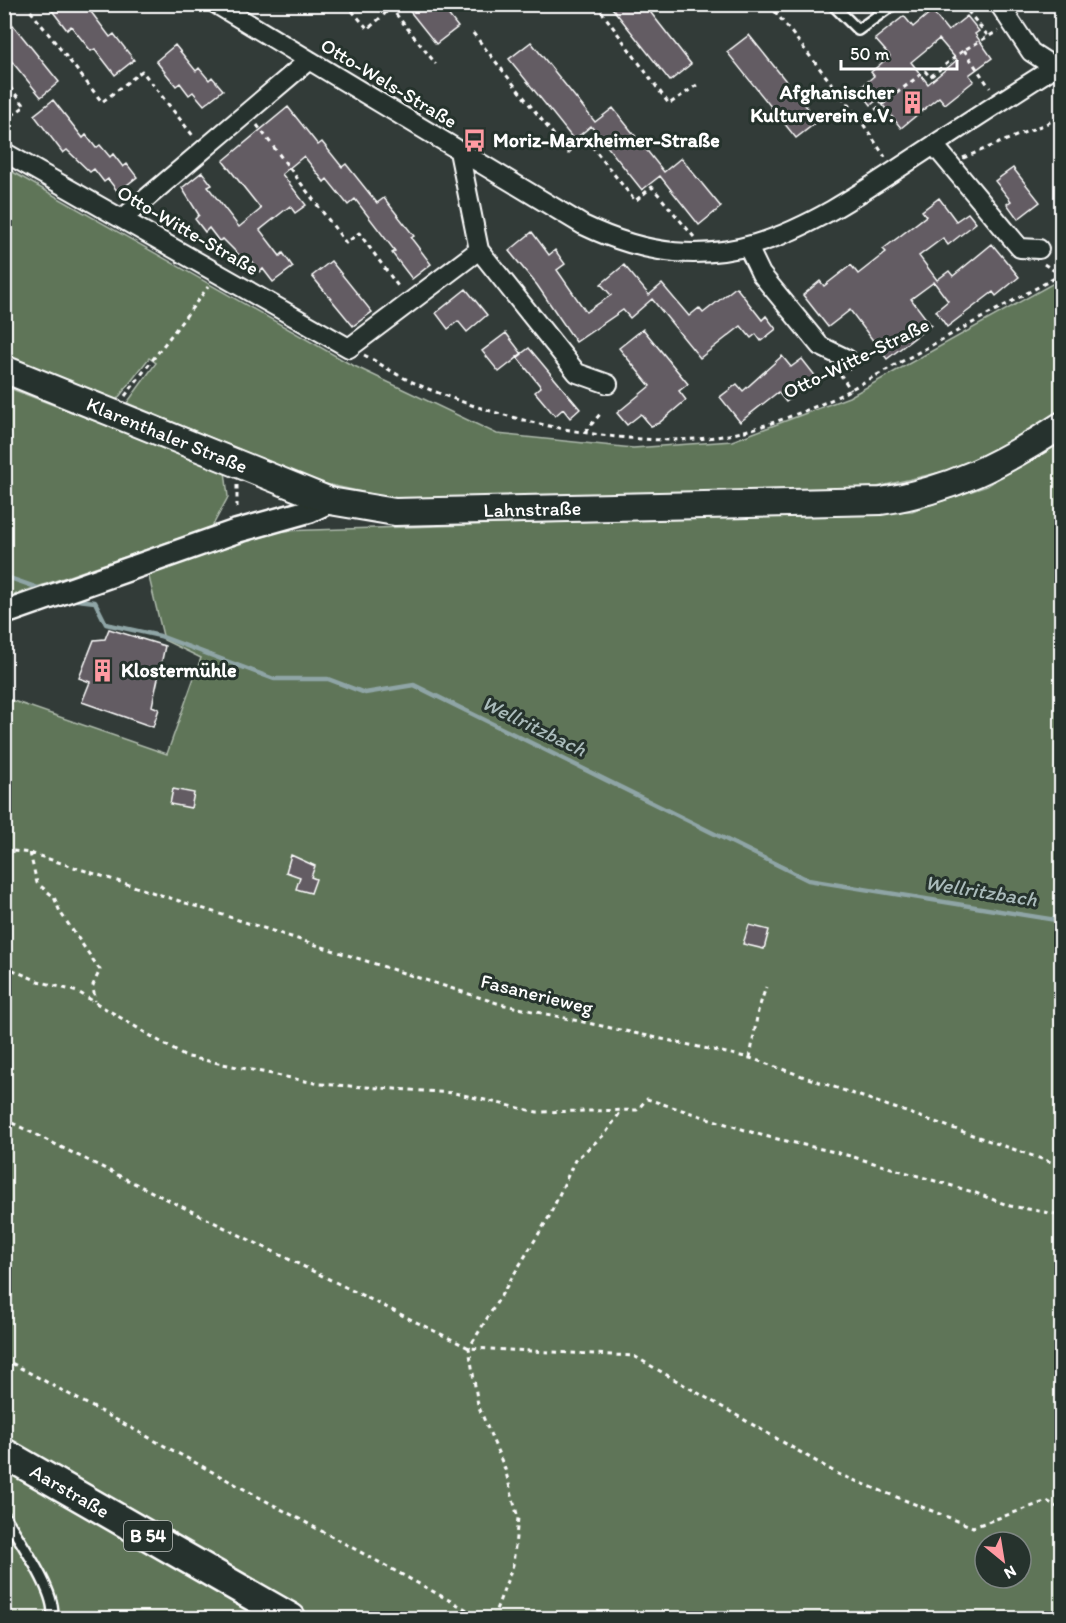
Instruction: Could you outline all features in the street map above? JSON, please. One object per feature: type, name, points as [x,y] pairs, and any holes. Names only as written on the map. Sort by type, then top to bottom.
[{"type":"main road","name":"Klarenthaler Straße","points":[[4,369],[330,501]]},
{"type":"main road","name":"Lahnstraße","points":[[330,501],[377,511],[414,513],[881,501],[924,493],[980,474],[1012,457],[1062,425]]},
{"type":"main road","name":"Aarstraße","points":[[4,1453],[291,1618]]},
{"type":"street","name":"Otto-Wels-Straße","points":[[216,4],[603,235],[655,250],[707,253],[748,247],[803,227],[1059,67]]},
{"type":"street","points":[[999,4],[1010,24],[1032,52],[1059,67]]},
{"type":"street","points":[[123,218],[309,60]]},
{"type":"street","points":[[934,145],[1020,249],[1039,249]]},
{"type":"street","points":[[459,151],[479,250],[577,373],[608,384]]},
{"type":"street","name":"Otto-Witte-Straße","points":[[4,152],[349,348]]},
{"type":"street","points":[[748,247],[761,274],[820,346],[847,359]]},
{"type":"street","points":[[349,348],[479,250]]},
{"type":"street","points":[[4,613],[237,531],[301,514],[330,501]]},
{"type":"lane","points":[[832,4],[858,30],[894,4]]},
{"type":"lane","points":[[4,1515],[46,1589],[54,1611],[52,1618]]},
{"type":"path","points":[[25,4],[102,102],[142,71],[204,150]]},
{"type":"path","points":[[346,4],[368,29],[391,8],[436,64]]},
{"type":"path","points":[[596,4],[669,104],[700,83]]},
{"type":"path","points":[[770,4],[861,121],[895,171]]},
{"type":"path","points":[[962,4],[987,36]]},
{"type":"path","points":[[861,121],[924,71],[930,77],[964,50],[1010,24]]},
{"type":"path","points":[[473,33],[568,153],[584,136],[635,201],[652,187],[707,253]]},
{"type":"path","points":[[964,50],[986,80],[998,104]]},
{"type":"path","points":[[4,80],[25,106],[4,121]]},
{"type":"path","points":[[248,112],[346,243],[359,233],[410,302]]},
{"type":"path","points":[[950,164],[1062,117]]},
{"type":"path","points":[[112,413],[219,274]]},
{"type":"path","name":"Otto-Witte-Straße","points":[[349,348],[404,378],[463,400],[584,433],[617,438],[679,439],[732,434],[794,416],[876,378],[1062,274]]},
{"type":"path","points":[[584,433],[601,413]]},
{"type":"path","points":[[237,477],[237,531]]},
{"type":"path","name":"Fasanerieweg","points":[[4,850],[30,854],[500,1004],[750,1058],[1062,1166]]},
{"type":"path","points":[[30,854],[37,884],[54,897],[60,912],[100,970],[93,985],[95,1002]]},
{"type":"path","points":[[4,966],[38,981],[78,992],[184,1056],[320,1084],[454,1093],[537,1112],[637,1110],[647,1099],[717,1123],[871,1162],[973,1192],[1010,1206],[1062,1215]]},
{"type":"path","points":[[750,1058],[758,1011],[766,987]]},
{"type":"path","points":[[493,1618],[513,1565],[518,1518],[501,1458],[478,1405],[469,1348],[549,1217],[575,1160],[605,1134],[621,1110]]},
{"type":"path","points":[[4,1119],[469,1348],[634,1356],[838,1474],[973,1527],[1047,1501],[1062,1510]]},
{"type":"path","points":[[4,1359],[482,1618]]},
{"type":"green space","points":[[4,167],[348,363],[497,434],[633,448],[732,441],[849,397],[1061,279],[1061,412],[1042,425],[954,469],[877,487],[751,494],[408,502],[321,483],[127,403],[156,363],[149,358],[115,402],[5,359]]},
{"type":"green space","points":[[4,386],[225,471],[228,497],[212,527],[5,598]]},
{"type":"green space","points":[[1061,437],[1061,1618],[313,1618],[5,1442],[5,698],[167,754],[201,658],[164,640],[148,573],[281,531],[912,511],[987,486]]},
{"type":"green space","points":[[5,1469],[264,1618],[5,1618]]},
{"type":"building","points":[[47,4],[85,4],[110,37],[114,34],[134,60],[115,75],[95,49],[91,51],[71,26],[67,30]]},
{"type":"building","points":[[404,4],[440,4],[458,27],[436,44]]},
{"type":"building","points":[[609,4],[644,4],[691,64],[670,81]]},
{"type":"building","points":[[932,11],[948,31],[967,16],[979,31],[975,34],[992,58],[969,75],[974,81],[945,104],[939,97],[901,128],[878,99],[871,105],[859,89],[874,76],[871,72],[890,56],[875,39],[904,16],[913,27]],"holes":[[[939,39],[957,60],[928,84],[911,62]]]},
{"type":"building","points":[[4,14],[59,82],[41,97],[4,52]]},
{"type":"building","points":[[749,35],[818,121],[796,138],[727,52]]},
{"type":"building","points":[[531,42],[595,122],[613,108],[664,172],[681,158],[721,207],[699,225],[660,176],[642,190],[591,126],[574,140],[509,59]]},
{"type":"building","points":[[175,45],[196,71],[199,68],[209,80],[212,77],[223,90],[204,105],[193,92],[189,95],[180,83],[176,86],[156,61]]},
{"type":"building","points":[[53,100],[83,138],[86,135],[96,148],[100,145],[110,157],[113,154],[123,167],[127,164],[137,177],[118,192],[108,179],[104,182],[94,169],[90,172],[67,150],[63,153],[34,115]]},
{"type":"building","points":[[288,107],[318,145],[322,142],[342,167],[346,164],[377,203],[384,198],[414,236],[411,238],[431,264],[412,279],[392,253],[395,251],[355,199],[348,205],[327,179],[324,182],[304,156],[282,174],[306,205],[295,213],[290,206],[260,230],[280,256],[283,253],[293,267],[273,282],[263,269],[260,272],[250,259],[246,262],[223,239],[219,241],[209,228],[205,232],[195,219],[199,215],[182,188],[202,172],[212,185],[208,187],[239,227],[261,209],[223,161]]},
{"type":"building","points":[[1013,168],[1040,202],[1018,219],[1007,204],[1011,201],[995,181]]},
{"type":"building","points":[[939,198],[956,221],[968,213],[976,223],[948,245],[943,238],[919,256],[937,280],[949,271],[953,276],[992,244],[1019,277],[996,296],[993,292],[947,327],[936,311],[948,301],[934,282],[911,299],[931,325],[887,359],[850,310],[828,327],[803,295],[820,281],[824,286],[851,265],[858,274],[886,252],[883,249],[926,216],[922,211]]},
{"type":"building","points":[[532,232],[549,255],[555,250],[565,264],[557,270],[586,312],[611,295],[601,284],[624,265],[649,295],[662,284],[689,316],[699,308],[703,313],[736,287],[762,320],[766,316],[776,329],[761,341],[756,334],[751,338],[741,326],[700,358],[652,299],[630,318],[623,310],[576,342],[537,285],[509,251]]},
{"type":"building","points":[[331,261],[372,312],[353,326],[312,276]]},
{"type":"building","points":[[466,289],[487,315],[467,332],[458,321],[448,329],[436,313]]},
{"type":"building","points":[[643,329],[688,384],[679,391],[686,400],[659,423],[651,426],[641,414],[627,425],[617,413],[650,386],[619,348]]},
{"type":"building","points":[[506,333],[522,354],[499,372],[482,351]]},
{"type":"building","points":[[529,348],[580,409],[570,418],[563,409],[555,416],[535,392],[541,387],[517,357]]},
{"type":"building","points":[[782,356],[791,367],[802,359],[817,378],[786,402],[778,392],[740,422],[720,397],[737,384],[743,391]]},
{"type":"building","name":"Klostermühle","points":[[109,629],[165,646],[152,706],[159,709],[153,727],[82,702],[90,682],[79,678],[94,640],[105,639]]},
{"type":"building","points":[[173,789],[194,793],[191,808],[170,804]]},
{"type":"building","points":[[291,855],[315,866],[311,877],[316,879],[311,893],[296,889],[300,877],[286,872]]},
{"type":"building","points":[[749,925],[769,930],[764,949],[743,944]]},
{"type":"waterway","name":"Wellritzbach","points":[[4,576],[44,590]]},
{"type":"waterway","name":"Wellritzbach","points":[[69,599],[95,602],[106,624],[160,636],[274,679],[328,679],[365,693],[414,685],[808,880],[1062,921]]},
{"type":"waterway","points":[[1058,921],[1062,912]]},
{"type":"place","name":"Afghanischer Kulturverein e.V.","points":[[912,103]]},
{"type":"place","name":"Moriz-Marxheimer-Straße","points":[[475,140]]},
{"type":"place","name":"Klostermühle","points":[[103,670]]}]
